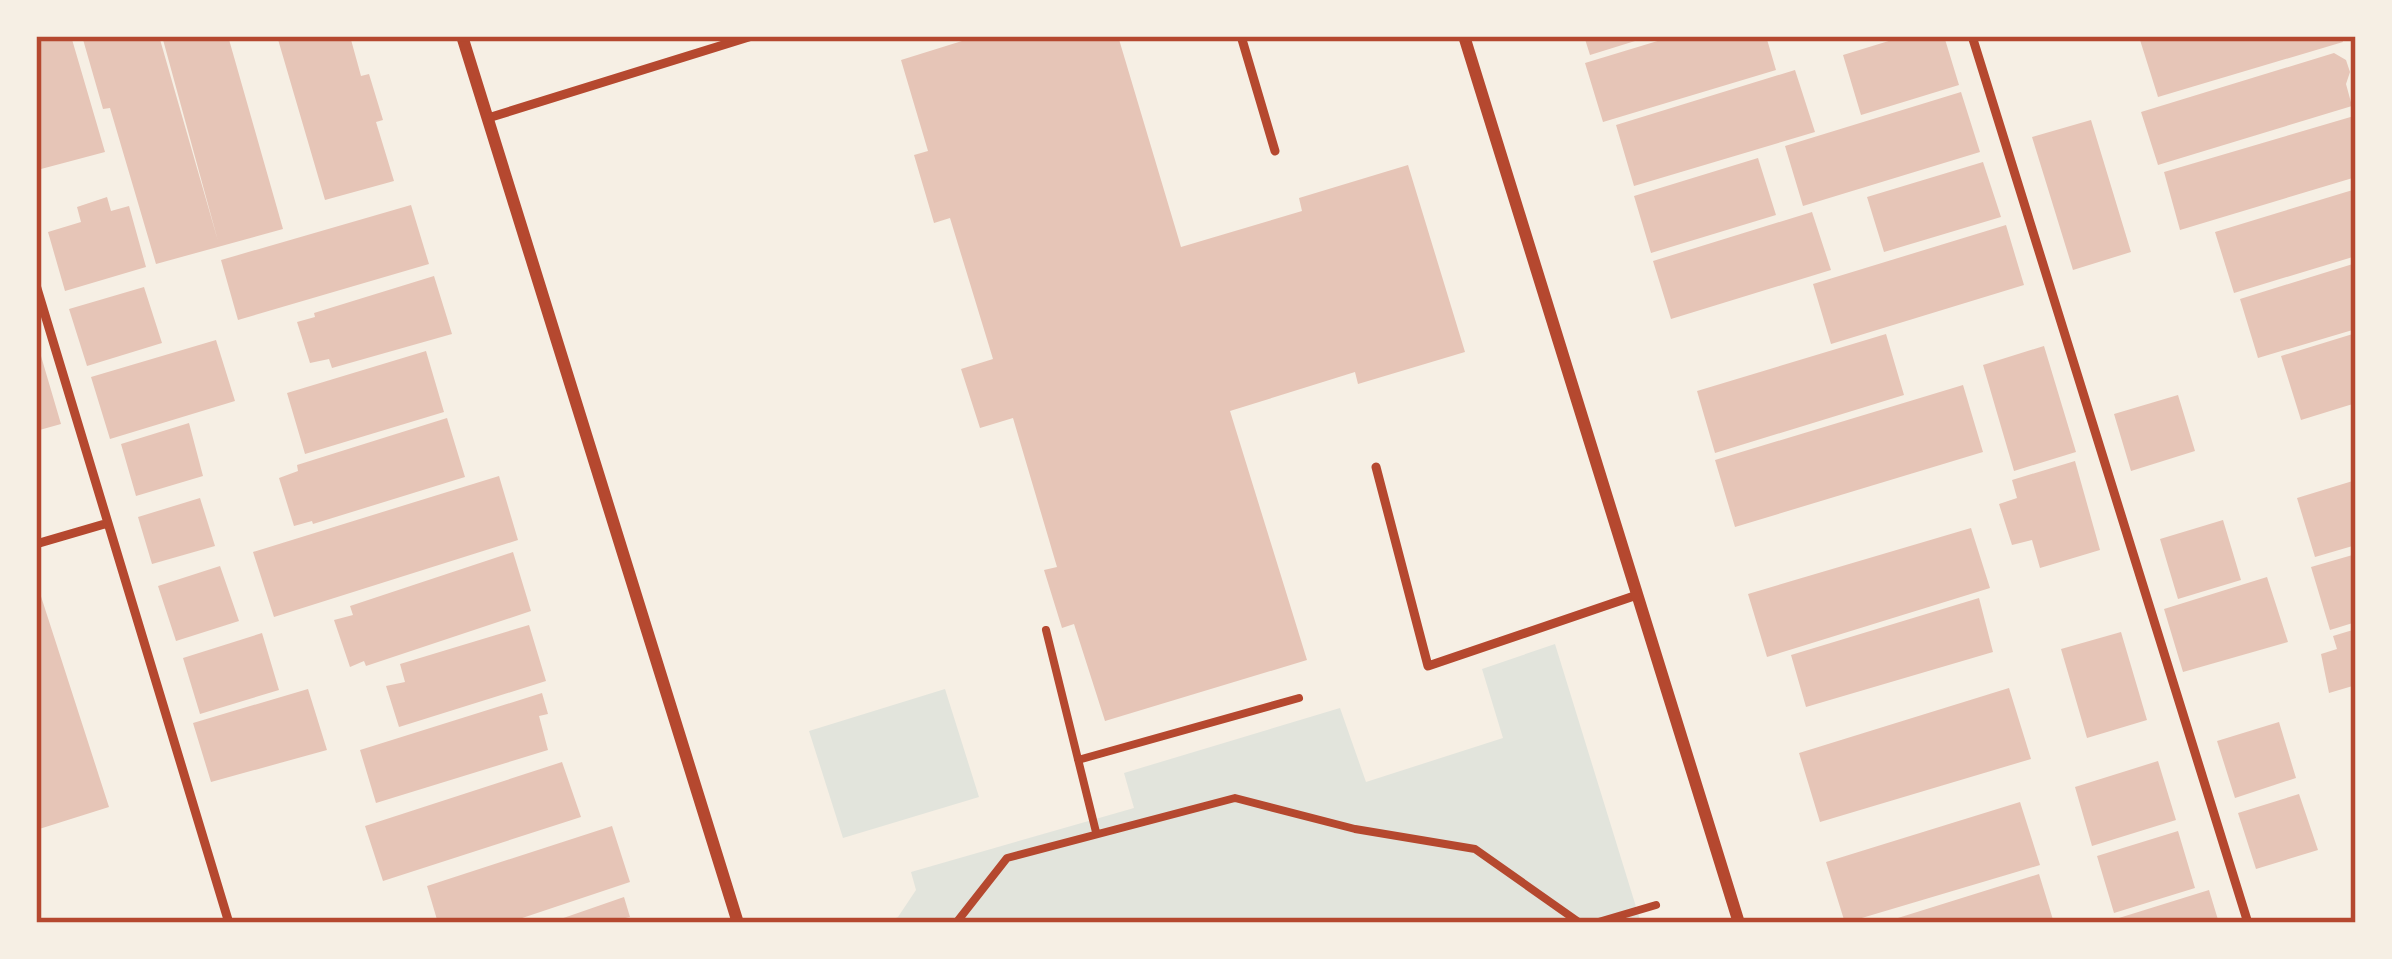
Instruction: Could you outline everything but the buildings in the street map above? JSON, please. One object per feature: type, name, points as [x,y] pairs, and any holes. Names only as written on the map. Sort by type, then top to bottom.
[{"type":"street","points":[[462,36],[738,923]]},
{"type":"street","points":[[1464,36],[1739,923]]},
{"type":"lane","points":[[488,118],[752,36]]},
{"type":"lane","points":[[1241,36],[1275,151]]},
{"type":"lane","points":[[1972,36],[2248,923]]},
{"type":"lane","points":[[36,285],[229,923]]},
{"type":"lane","points":[[1376,466],[1428,666],[1637,595]]},
{"type":"lane","points":[[36,544],[108,524]]},
{"type":"path","points":[[1046,630],[1096,832]]},
{"type":"path","points":[[1078,760],[1299,698]]},
{"type":"path","points":[[956,923],[1007,858],[1235,798],[1354,829],[1474,849],[1580,923]]},
{"type":"path","points":[[1595,923],[1656,904]]},
{"type":"shaded area","points":[[1555,644],[1641,923],[884,923],[898,917],[916,890],[911,872],[1134,808],[1124,773],[1340,708],[1366,782],[1503,738],[1482,669]]},
{"type":"shaded area","points":[[945,689],[979,797],[843,838],[809,731]]}]
